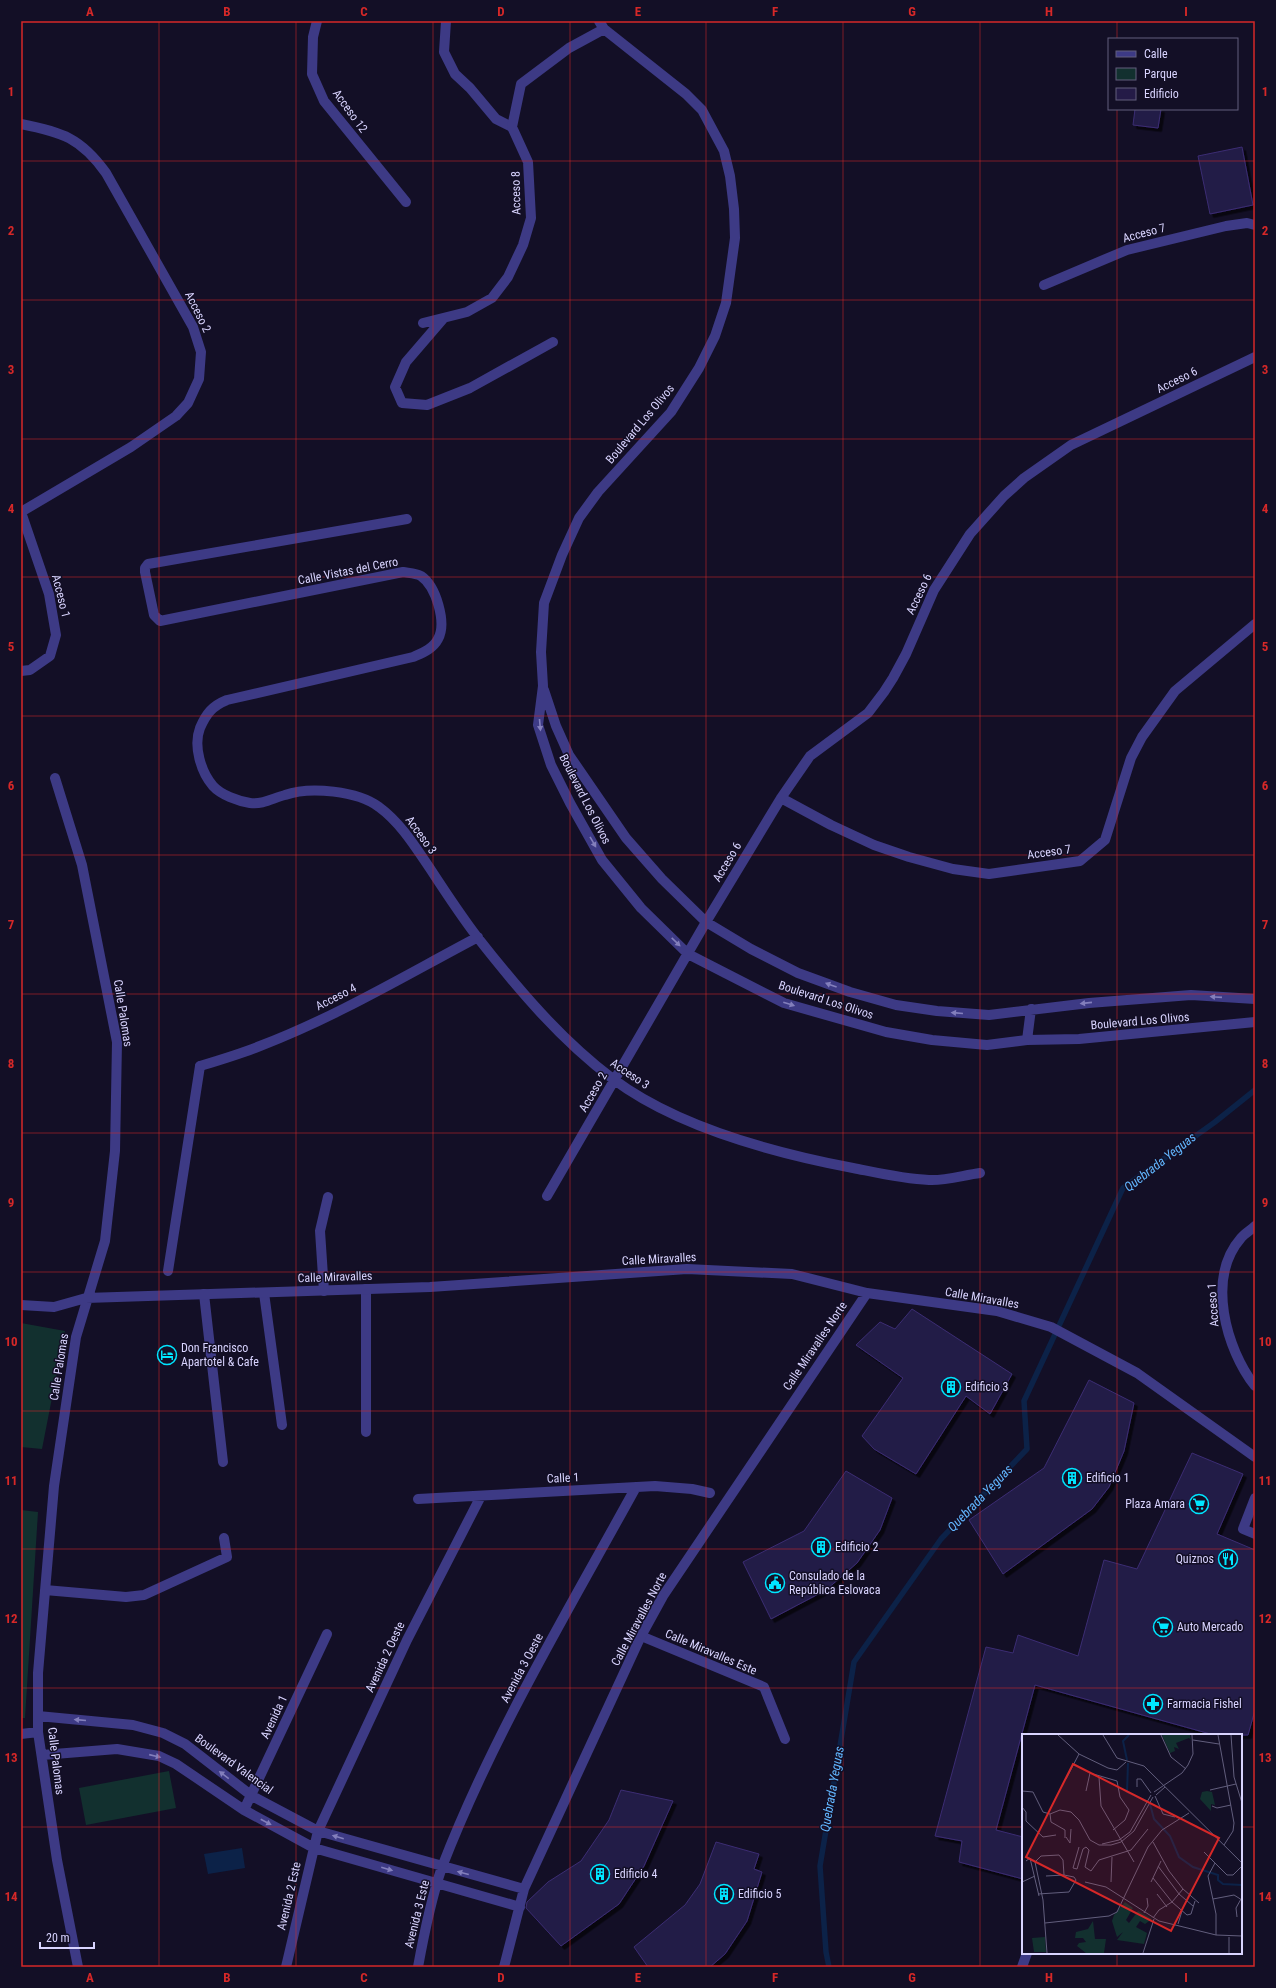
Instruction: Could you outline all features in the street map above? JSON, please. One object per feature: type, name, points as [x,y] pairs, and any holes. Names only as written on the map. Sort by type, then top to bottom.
[{"type":"street","name":"Acceso 12","points":[[318,21],[313,37],[312,74],[324,101],[406,202]]},
{"type":"street","points":[[446,21],[444,52],[455,74],[470,88],[496,119],[512,127],[521,84],[568,48],[602,25]]},
{"type":"street","name":"Boulevard Los Olivos","points":[[602,25],[686,94],[702,110],[724,151],[730,176],[735,238],[726,303],[715,336],[699,368],[670,412],[598,492],[579,518],[562,555],[544,603],[541,652],[543,686],[538,725],[551,765],[570,803],[602,860],[641,908],[688,954],[784,1002],[886,1032],[932,1040],[987,1045],[1027,1040],[1079,1039],[1255,1022]]},
{"type":"street","name":"Acceso 2","points":[[21,124],[53,130],[73,139],[94,156],[106,173],[193,327],[201,352],[199,379],[188,403],[176,416],[131,447],[21,512]]},
{"type":"street","name":"Acceso 8","points":[[423,323],[444,319],[467,312],[492,298],[508,277],[523,245],[531,218],[529,169],[528,162],[512,127]]},
{"type":"street","name":"Acceso 7","points":[[1044,285],[1127,250],[1226,226],[1247,223],[1255,225]]},
{"type":"street","points":[[444,319],[406,362],[395,387],[402,403],[427,405],[470,388],[553,342]]},
{"type":"street","name":"Acceso 6","points":[[697,938],[781,798],[810,756],[868,713],[894,678],[931,596],[944,573],[970,534],[1004,496],[1024,478],[1071,446],[1255,358]]},
{"type":"street","name":"Acceso 1","points":[[21,512],[49,594],[56,635],[50,656],[30,670],[21,671]]},
{"type":"street","name":"Calle Vistas del Cerro","points":[[377,805],[341,792],[308,790],[286,794],[265,802],[251,803],[228,796],[214,787],[204,771],[197,748],[198,733],[206,714],[217,704],[227,700],[413,657],[427,651],[438,639],[441,628],[438,600],[431,585],[420,575],[403,572],[160,622],[154,615],[144,572],[148,564],[408,519]]},
{"type":"street","name":"Acceso 7","points":[[781,798],[831,825],[874,845],[953,869],[989,874],[1080,861],[1105,840],[1130,758],[1142,737],[1175,691],[1255,624]]},
{"type":"street","name":"Boulevard Los Olivos","points":[[543,686],[556,726],[569,755],[626,838],[662,879],[706,922],[751,949],[798,973],[858,994],[896,1005],[937,1011],[989,1015],[1089,1003],[1191,995],[1255,999]]},
{"type":"street","name":"Calle Palomas","points":[[55,778],[82,865],[117,1042],[115,1151],[105,1233],[76,1337],[54,1486],[38,1673],[38,1732],[57,1860],[78,1967]]},
{"type":"street","name":"Acceso 3","points":[[377,805],[397,822],[478,937],[531,1003],[584,1056],[614,1081],[658,1108],[722,1134],[775,1152],[834,1165],[910,1178],[932,1180],[980,1173]]},
{"type":"street","name":"Acceso 4","points":[[168,1270],[200,1066],[259,1047],[304,1028],[478,937]]},
{"type":"street","name":"Acceso 2","points":[[547,1196],[697,938]]},
{"type":"street","points":[[1027,1040],[1032,1009]]},
{"type":"street","points":[[324,1290],[320,1230],[328,1197]]},
{"type":"street","name":"Acceso 1","points":[[1255,1226],[1241,1238],[1231,1254],[1224,1275],[1225,1322],[1232,1348],[1246,1375],[1255,1386]]},
{"type":"street","name":"Calle Miravalles","points":[[21,1305],[54,1307],[86,1298],[430,1287],[687,1269],[792,1274],[867,1293],[997,1311],[1051,1327],[1137,1373],[1255,1457]]},
{"type":"street","points":[[366,1289],[366,1432]]},
{"type":"street","points":[[264,1293],[282,1425]]},
{"type":"street","name":"Calle Miravalles Norte","points":[[504,1967],[524,1889],[641,1636],[663,1596],[867,1293]]},
{"type":"street","points":[[204,1294],[223,1462]]},
{"type":"street","name":"Calle 1","points":[[418,1499],[636,1487],[674,1487],[710,1492]]},
{"type":"street","name":"Avenida 3 Oeste","points":[[442,1867],[477,1787],[530,1680],[636,1487]]},
{"type":"street","name":"Avenida 2 Oeste","points":[[318,1831],[407,1640],[480,1496]]},
{"type":"street","points":[[1255,1498],[1243,1529],[1255,1534]]},
{"type":"street","points":[[45,1590],[126,1598],[144,1595],[227,1557],[224,1538]]},
{"type":"street","name":"Avenida 1","points":[[244,1810],[252,1796],[327,1634]]},
{"type":"street","name":"Calle Miravalles Este","points":[[641,1636],[764,1687],[785,1740]]},
{"type":"street","name":"Boulevard Valencial","points":[[38,1716],[133,1725],[163,1733],[185,1744],[252,1796],[318,1831],[524,1889]]},
{"type":"street","points":[[21,1734],[38,1732]]},
{"type":"street","points":[[42,1755],[117,1749],[159,1756],[176,1764],[244,1810],[314,1848],[520,1907]]},
{"type":"street","name":"Avenida 2 Este","points":[[286,1967],[318,1831]]},
{"type":"street","name":"Avenida 3 Este","points":[[418,1967],[442,1867]]},
{"type":"street","points":[[1022,1967],[1027,1954]]},
{"type":"green space","points":[[21,1323],[65,1331],[42,1449],[21,1447]]},
{"type":"green space","points":[[21,1510],[38,1512],[25,1718],[21,1718]]},
{"type":"green space","points":[[169,1771],[176,1808],[86,1825],[79,1788]]},
{"type":"water","points":[[242,1848],[245,1868],[208,1874],[204,1854]]},
{"type":"building","points":[[1135,110],[1161,110],[1158,128],[1133,125]]},
{"type":"building","points":[[1242,147],[1253,205],[1210,214],[1198,156]]},
{"type":"building","name":"Edificio 3","points":[[912,1309],[1012,1374],[990,1414],[966,1396],[916,1474],[874,1449],[862,1436],[903,1378],[856,1345],[880,1322],[895,1329]]},
{"type":"building","name":"Edificio 1","points":[[1089,1380],[1134,1403],[1124,1451],[1109,1487],[1092,1509],[1003,1574],[969,1520],[1044,1468]]},
{"type":"building","points":[[1192,1453],[1243,1474],[1217,1534],[1255,1550],[1255,1710],[1248,1735],[1210,1734],[1035,1685],[996,1830],[1022,1837],[1022,1879],[959,1862],[962,1841],[935,1836],[986,1647],[1013,1653],[1018,1635],[1078,1656],[1104,1560],[1137,1569]]},
{"type":"building","name":"Edificio 2","points":[[846,1471],[892,1498],[880,1530],[857,1563],[826,1590],[771,1619],[743,1562],[804,1531]]},
{"type":"building","name":"Edificio 4","points":[[621,1790],[673,1801],[644,1866],[619,1904],[561,1946],[526,1908],[527,1902],[548,1882],[581,1861],[609,1820]]},
{"type":"building","name":"Edificio 5","points":[[716,1842],[759,1854],[754,1869],[762,1872],[747,1921],[725,1954],[710,1967],[648,1967],[634,1947],[685,1905],[700,1884]]},
{"type":"waterway","name":"Quebrada Yeguas","points":[[829,1967],[826,1952],[820,1866],[854,1662],[941,1539],[1027,1449],[1024,1401],[1123,1188],[1215,1122],[1255,1090]]},
{"type":"place","name":"Don Francisco Apartotel & Cafe","points":[[167,1355]]},
{"type":"place","name":"Edificio 3","points":[[951,1387]]},
{"type":"place","name":"Edificio 1","points":[[1072,1478]]},
{"type":"place","name":"Plaza Amara","points":[[1199,1504]]},
{"type":"place","name":"Edificio 2","points":[[821,1547]]},
{"type":"place","name":"Quiznos","points":[[1228,1559]]},
{"type":"place","name":"Consulado de la República Eslovaca","points":[[775,1583]]},
{"type":"place","name":"Auto Mercado","points":[[1163,1627]]},
{"type":"place","name":"Farmacia Fishel","points":[[1153,1704]]},
{"type":"place","name":"Edificio 4","points":[[600,1874]]},
{"type":"place","name":"Edificio 5","points":[[724,1894]]}]
